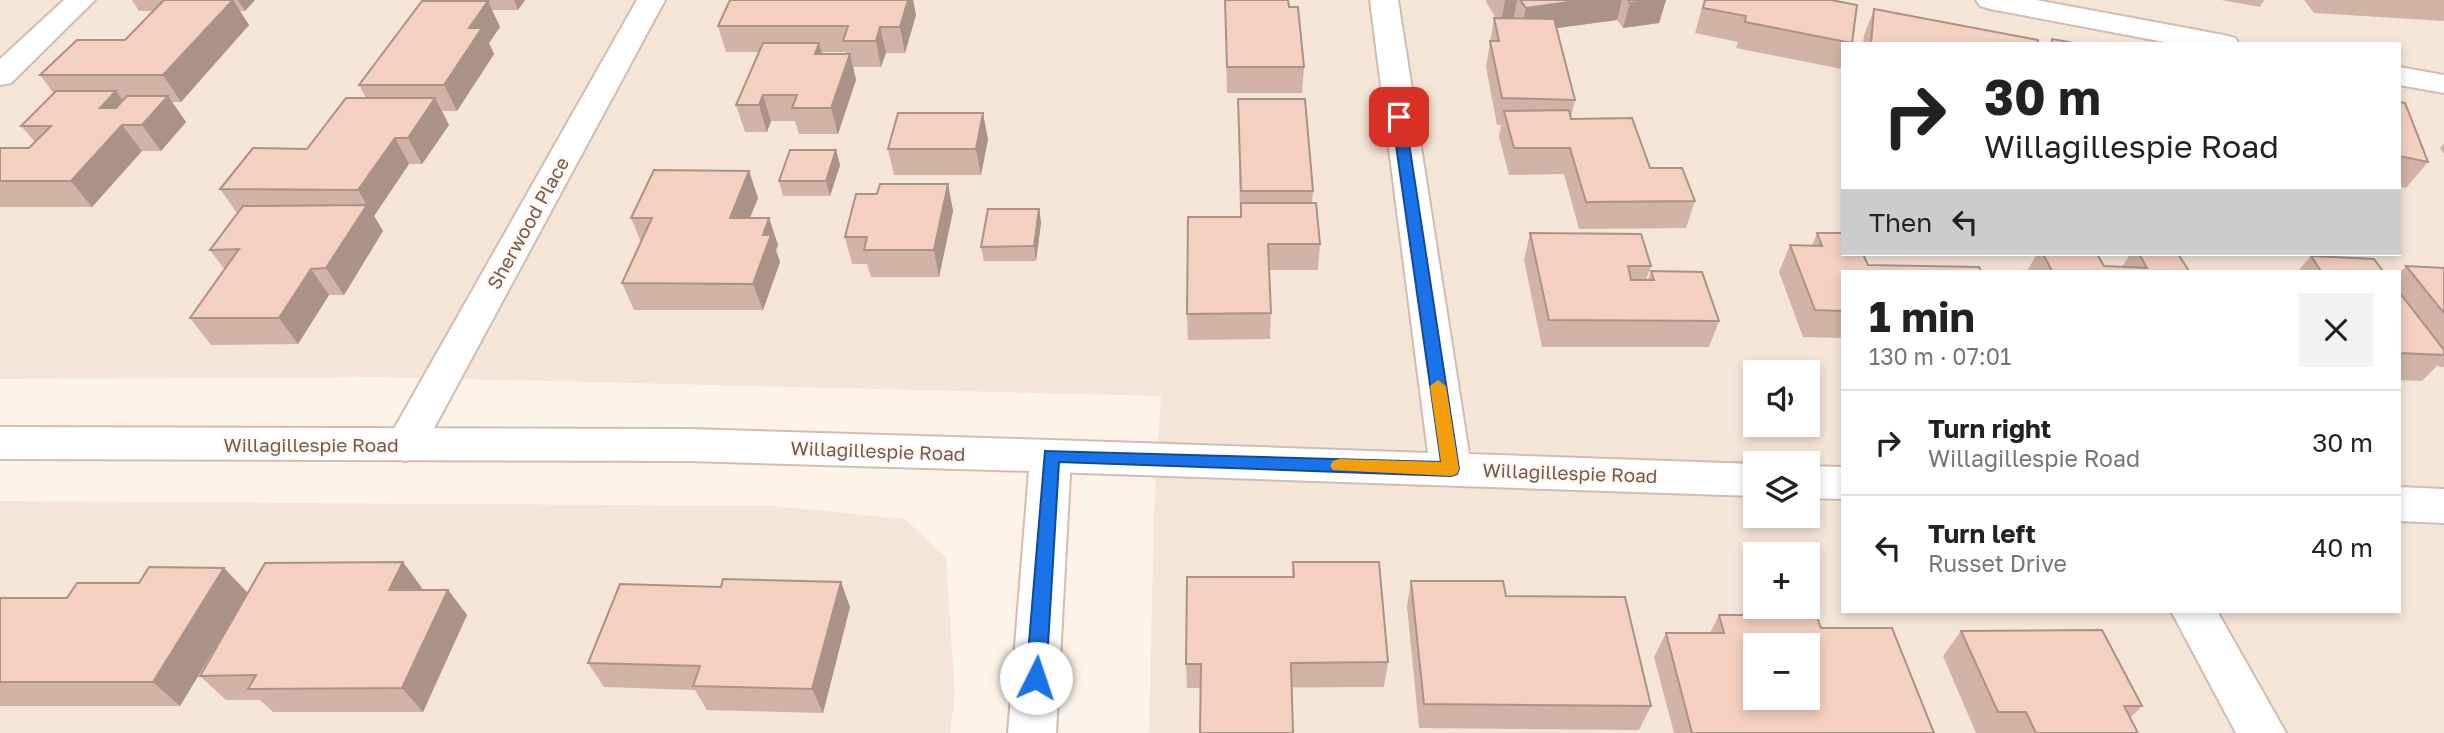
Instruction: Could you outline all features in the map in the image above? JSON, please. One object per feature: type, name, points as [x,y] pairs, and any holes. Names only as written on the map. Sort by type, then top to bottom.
[{"type":"street","points":[[0,76],[81,0]]},
{"type":"street","name":"Sherwood Place","points":[[405,446],[651,0]]},
{"type":"street","points":[[1384,0],[1451,469]]},
{"type":"street","points":[[1990,0],[2213,42]]},
{"type":"street","points":[[2401,76],[2444,83]]},
{"type":"street","name":"Willagillespie Road","points":[[0,443],[689,445],[1743,480]]},
{"type":"street","points":[[1032,733],[1051,456]]},
{"type":"street","points":[[1820,482],[1841,483]]},
{"type":"street","points":[[2401,504],[2444,506]]},
{"type":"street","points":[[2194,613],[2262,733]]},
{"type":"shaded area","points":[[0,0],[2444,0],[2444,733],[1149,733],[1154,511],[1161,396],[380,377],[0,379]]},
{"type":"shaded area","points":[[0,501],[775,506],[905,519],[946,557],[955,696],[950,733],[0,733]]},
{"type":"building","points":[[164,0],[233,0],[163,75],[40,75],[77,40],[125,40]]},
{"type":"building","points":[[730,0],[908,0],[900,27],[880,27],[876,41],[843,41],[848,26],[718,26]]},
{"type":"building","points":[[1225,0],[1288,0],[1289,7],[1298,7],[1304,67],[1227,67]]},
{"type":"building","points":[[1520,0],[1583,0],[1526,8]]},
{"type":"building","points":[[1628,0],[1650,0],[1630,3]]},
{"type":"building","points":[[1705,0],[1831,0],[1857,5],[1852,42],[1745,22],[1746,16],[1703,8]]},
{"type":"building","points":[[422,1],[488,1],[469,28],[482,28],[444,85],[359,85]]},
{"type":"building","points":[[1874,9],[2038,40],[2038,42],[1871,42]]},
{"type":"building","points":[[1494,18],[1554,19],[1575,100],[1502,98],[1490,41],[1499,41]]},
{"type":"building","points":[[763,43],[819,43],[815,54],[850,54],[831,108],[792,108],[797,95],[763,95],[759,105],[736,105]]},
{"type":"building","points":[[56,91],[116,91],[100,108],[116,108],[127,96],[168,96],[142,125],[122,125],[71,181],[0,181],[0,148],[29,148],[51,126],[21,126]]},
{"type":"building","points":[[346,98],[435,98],[408,138],[395,138],[358,190],[220,189],[253,148],[307,149]]},
{"type":"building","points":[[1238,99],[1305,99],[1313,191],[1241,191]]},
{"type":"building","points":[[2401,102],[2405,103],[2428,162],[2401,156]]},
{"type":"building","points":[[1569,110],[1571,119],[1632,118],[1650,168],[1682,168],[1695,201],[1586,202],[1570,148],[1514,148],[1504,111]]},
{"type":"building","points":[[898,113],[983,113],[976,149],[888,149]]},
{"type":"building","points":[[790,150],[836,150],[826,181],[779,181]]},
{"type":"building","points":[[654,170],[749,171],[730,218],[769,218],[763,235],[771,235],[753,284],[622,283],[652,218],[631,218]]},
{"type":"building","points":[[880,184],[948,184],[934,250],[864,250],[867,237],[845,237],[856,194],[877,194]]},
{"type":"building","points":[[1241,203],[1316,203],[1320,244],[1268,244],[1271,313],[1187,314],[1188,217],[1241,217]]},
{"type":"building","points":[[367,205],[326,268],[311,269],[279,318],[190,318],[239,249],[210,250],[243,206]]},
{"type":"building","points":[[988,209],[1039,209],[1034,246],[981,247]]},
{"type":"building","points":[[1530,233],[1641,234],[1651,266],[1628,266],[1631,280],[1654,280],[1651,271],[1702,272],[1719,321],[1549,320]]},
{"type":"building","points":[[1817,233],[1841,233],[1841,256],[1864,256],[1868,265],[1979,267],[1980,270],[1841,270],[1841,311],[1815,310],[1790,245],[1822,246]]},
{"type":"building","points":[[2044,256],[2098,256],[2104,266],[2147,268],[2140,256],[2179,256],[2188,270],[2051,270]]},
{"type":"building","points":[[2311,256],[2374,259],[2382,270],[2320,270]]},
{"type":"building","points":[[2406,266],[2444,268],[2444,313]]},
{"type":"building","points":[[2401,295],[2444,350],[2444,355],[2401,353]]},
{"type":"building","points":[[403,562],[389,590],[448,590],[402,688],[248,689],[256,675],[200,676],[265,563]]},
{"type":"building","points":[[1293,562],[1379,562],[1388,662],[1291,663],[1293,733],[1200,733],[1201,664],[1186,664],[1187,577],[1294,577]]},
{"type":"building","points":[[149,567],[224,568],[153,682],[0,682],[0,598],[67,598],[77,583],[139,583]]},
{"type":"building","points":[[723,579],[841,582],[812,689],[693,686],[700,666],[588,663],[620,584],[721,587]]},
{"type":"building","points":[[1411,581],[1503,581],[1506,596],[1625,597],[1651,706],[1424,704]]},
{"type":"building","points":[[1719,615],[1743,615],[1743,619],[1818,619],[1821,628],[1892,628],[1934,733],[1692,733],[1666,633],[1724,633]]},
{"type":"building","points":[[2102,630],[2142,706],[2124,706],[2138,733],[2036,733],[2026,712],[1998,712],[1961,631]]},
{"type":"slow traffic","points":[[1339,466],[1451,469],[1438,386]]},
{"type":"route","points":[[1036,678],[1051,456],[1451,469],[1399,117]]}]
